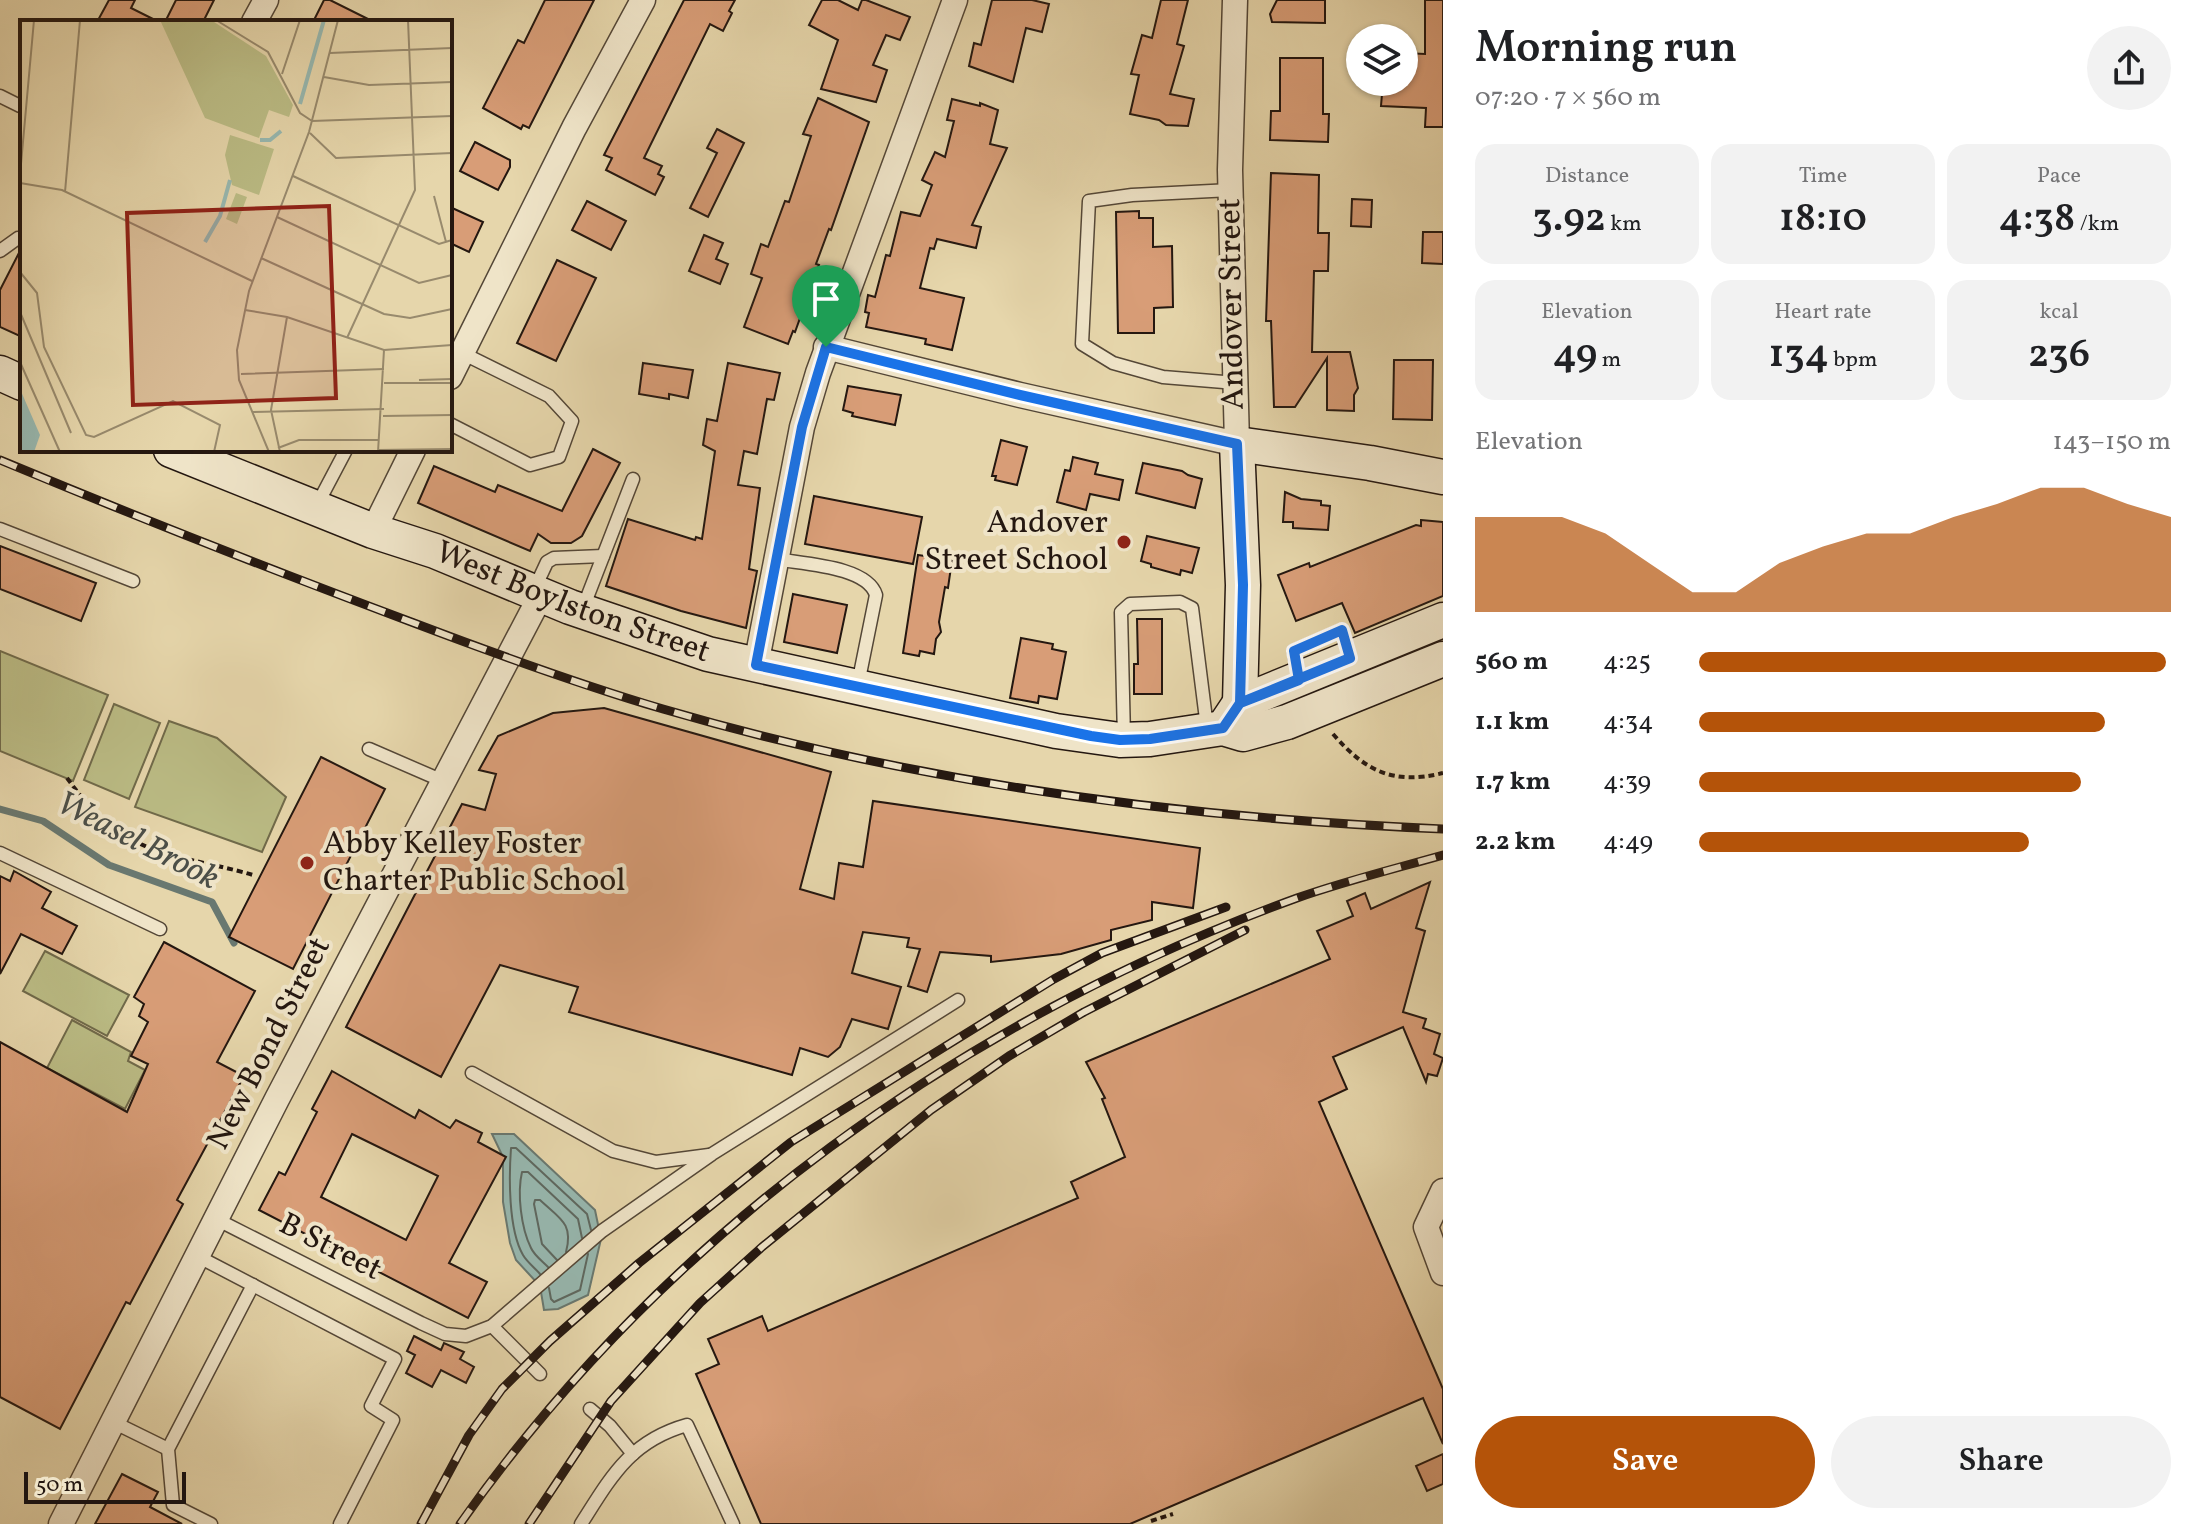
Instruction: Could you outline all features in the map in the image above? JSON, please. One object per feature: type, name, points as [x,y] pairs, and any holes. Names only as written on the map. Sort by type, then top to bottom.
[{"type":"main road","points":[[0,373],[20,382]]},
{"type":"main road","points":[[1237,444],[1443,477]]},
{"type":"main road","name":"Andover Street","points":[[1224,720],[1243,585],[1237,444]]},
{"type":"main road","name":"West Boylston Street","points":[[189,454],[373,531],[435,551],[582,611],[708,654],[1056,731],[1124,740],[1224,720],[1299,680],[1443,620]]},
{"type":"main road","name":"West Boylston Street","points":[[1224,720],[1243,734],[1287,722],[1443,659]]},
{"type":"street","points":[[255,20],[266,0]]},
{"type":"street","points":[[452,373],[574,128],[643,0]]},
{"type":"street","points":[[756,665],[802,427],[826,347],[955,0]]},
{"type":"street","name":"Andover Street","points":[[1235,0],[1231,190],[1237,444]]},
{"type":"street","points":[[826,347],[1237,444]]},
{"type":"street","points":[[373,531],[412,452]]},
{"type":"street","name":"New Bond Street","points":[[61,1524],[537,594]]},
{"type":"street","points":[[1443,1191],[1426,1227],[1443,1273]]},
{"type":"lane","points":[[0,96],[20,106]]},
{"type":"lane","points":[[1231,190],[1132,195],[1089,201],[1082,344],[1113,363],[1163,377],[1236,383]]},
{"type":"lane","points":[[0,251],[18,238]]},
{"type":"lane","points":[[452,425],[530,465],[559,457],[572,421],[549,396],[462,353]]},
{"type":"lane","points":[[316,508],[345,452]]},
{"type":"lane","points":[[582,611],[633,479]]},
{"type":"lane","points":[[0,529],[133,581]]},
{"type":"lane","points":[[537,594],[547,562],[554,558],[603,556]]},
{"type":"lane","points":[[776,559],[837,569],[861,577],[873,587],[876,595],[858,687]]},
{"type":"lane","points":[[1124,740],[1121,612],[1130,604],[1180,602],[1192,608],[1224,720]]},
{"type":"lane","points":[[369,749],[443,781]]},
{"type":"lane","points":[[0,853],[160,929]]},
{"type":"lane","points":[[540,1374],[492,1326],[537,1285],[602,1231],[712,1154],[958,1000]]},
{"type":"lane","points":[[472,1073],[613,1151],[656,1162],[712,1154]]},
{"type":"lane","name":"B Street","points":[[216,1219],[445,1334],[466,1336],[492,1326]]},
{"type":"lane","points":[[197,1256],[395,1359],[371,1406],[393,1420],[340,1524]]},
{"type":"lane","points":[[211,1524],[173,1505],[168,1449],[253,1285]]},
{"type":"lane","points":[[590,1409],[610,1426],[633,1454]]},
{"type":"lane","points":[[113,1422],[168,1449]]},
{"type":"lane","points":[[581,1524],[617,1468],[661,1433],[687,1425],[733,1524]]},
{"type":"path","points":[[1330,730],[1348,751],[1375,770],[1406,779],[1443,773]]},
{"type":"path","points":[[67,778],[88,806],[115,830],[135,841],[253,875]]},
{"type":"path","points":[[1151,1521],[1173,1514]]},
{"type":"green space","points":[[0,651],[108,695],[73,781],[0,751]]},
{"type":"green space","points":[[114,704],[160,723],[129,799],[84,780]]},
{"type":"green space","points":[[169,721],[217,738],[286,797],[262,852],[135,807]]},
{"type":"green space","points":[[45,951],[129,995],[107,1036],[23,991]]},
{"type":"green space","points":[[72,1020],[131,1052],[128,1061],[145,1070],[125,1109],[47,1068]]},
{"type":"water","points":[[492,1134],[514,1134],[595,1210],[601,1239],[588,1295],[558,1309],[544,1310],[540,1286],[516,1260],[510,1243],[503,1202],[503,1157]]},
{"type":"building","points":[[109,0],[135,0],[131,8],[155,20],[98,20]]},
{"type":"building","points":[[176,0],[214,0],[204,20],[166,20]]},
{"type":"building","points":[[324,0],[330,0],[370,20],[314,20]]},
{"type":"building","points":[[545,0],[594,0],[529,128],[523,125],[521,129],[483,108],[518,40],[524,43]]},
{"type":"building","points":[[684,0],[735,0],[723,31],[710,24],[644,158],[662,166],[658,174],[664,177],[655,195],[606,170],[612,158],[604,155]]},
{"type":"building","points":[[822,0],[838,0],[858,10],[862,0],[866,0],[910,17],[900,40],[886,35],[873,65],[887,70],[876,102],[821,89],[838,40],[809,25]]},
{"type":"building","points":[[992,0],[1032,0],[1049,4],[1042,32],[1026,28],[1013,82],[969,66],[974,43],[981,45]]},
{"type":"building","points":[[1161,0],[1188,0],[1177,44],[1184,46],[1170,94],[1194,99],[1188,126],[1166,125],[1159,120],[1130,114],[1139,75],[1131,74],[1142,35],[1152,38]]},
{"type":"building","points":[[1277,0],[1325,0],[1325,23],[1272,22],[1270,14]]},
{"type":"building","points":[[1425,0],[1443,0],[1443,127],[1425,127],[1426,108],[1381,106],[1382,96],[1418,96],[1418,54],[1425,54]]},
{"type":"building","points":[[1280,58],[1323,58],[1323,114],[1329,114],[1328,142],[1270,140],[1271,111],[1280,111]]},
{"type":"building","points":[[818,98],[869,122],[816,264],[819,265],[795,332],[788,344],[744,327],[762,278],[751,274],[761,244],[768,247],[785,201],[789,202],[811,136],[803,134]]},
{"type":"building","points":[[952,99],[980,106],[980,103],[998,110],[990,144],[1007,148],[972,225],[981,227],[976,248],[937,239],[934,249],[930,248],[920,288],[964,298],[952,350],[925,344],[926,339],[866,327],[869,313],[865,312],[868,295],[875,297],[886,255],[890,256],[901,212],[920,216],[932,185],[922,180],[935,152],[945,157],[954,121],[947,120]]},
{"type":"building","points":[[717,129],[744,143],[708,217],[690,208],[717,153],[707,148]]},
{"type":"building","points":[[475,142],[510,160],[510,167],[498,190],[460,171]]},
{"type":"building","points":[[1271,173],[1319,175],[1318,233],[1329,233],[1328,271],[1314,271],[1312,352],[1350,352],[1358,388],[1354,395],[1354,411],[1327,410],[1327,358],[1295,407],[1274,407],[1271,321],[1266,321]]},
{"type":"building","points":[[1352,199],[1372,200],[1371,227],[1351,226]]},
{"type":"building","points":[[587,201],[626,221],[611,250],[572,230]]},
{"type":"building","points":[[452,208],[483,222],[469,252],[452,244]]},
{"type":"building","points":[[1139,211],[1139,218],[1153,218],[1153,247],[1172,246],[1173,307],[1154,308],[1154,333],[1118,333],[1116,212]]},
{"type":"building","points":[[1423,232],[1443,232],[1443,264],[1422,263]]},
{"type":"building","points":[[704,235],[723,243],[716,259],[728,264],[720,284],[689,271]]},
{"type":"building","points":[[20,251],[20,336],[0,327],[0,290]]},
{"type":"building","points":[[557,260],[596,278],[556,361],[517,343]]},
{"type":"building","points":[[1394,360],[1433,360],[1432,420],[1393,419]]},
{"type":"building","points":[[643,363],[693,370],[688,398],[669,394],[669,399],[639,394]]},
{"type":"building","points":[[728,363],[780,373],[774,400],[767,399],[757,454],[744,451],[738,485],[760,488],[749,569],[757,571],[746,628],[606,586],[628,519],[695,540],[696,537],[702,539],[715,451],[703,445],[707,419],[717,421]]},
{"type":"building","points":[[848,386],[901,395],[895,425],[852,416],[853,413],[843,410]]},
{"type":"building","points":[[1001,440],[1027,447],[1017,485],[995,480],[996,476],[992,476]]},
{"type":"building","points":[[593,449],[620,463],[582,536],[571,543],[551,543],[538,534],[530,551],[418,503],[434,466],[495,492],[498,485],[562,511]]},
{"type":"building","points":[[1073,457],[1098,463],[1095,474],[1123,480],[1119,500],[1090,494],[1086,510],[1057,502],[1065,470],[1070,471]]},
{"type":"building","points":[[1143,463],[1182,471],[1202,479],[1195,508],[1136,493]]},
{"type":"building","points":[[1285,492],[1330,506],[1328,530],[1293,528],[1293,522],[1283,522]]},
{"type":"building","points":[[814,496],[922,517],[913,564],[805,544]]},
{"type":"building","points":[[1421,520],[1443,522],[1443,596],[1355,633],[1342,603],[1296,621],[1278,575],[1309,563],[1310,567],[1416,525],[1421,526]]},
{"type":"building","points":[[1147,536],[1199,548],[1192,573],[1181,570],[1180,575],[1141,561]]},
{"type":"building","points":[[0,546],[96,583],[81,621],[0,589]]},
{"type":"building","points":[[918,555],[952,560],[939,622],[941,632],[936,639],[934,654],[920,651],[919,656],[903,653]]},
{"type":"building","points":[[793,594],[847,605],[837,653],[784,642]]},
{"type":"building","points":[[1137,619],[1162,619],[1162,694],[1134,694],[1134,664],[1138,664]]},
{"type":"building","points":[[1021,638],[1053,644],[1052,649],[1066,652],[1057,699],[1039,696],[1038,703],[1010,698]]},
{"type":"building","points":[[604,708],[831,772],[800,889],[834,899],[839,863],[863,867],[873,801],[1200,848],[1193,908],[1152,902],[1152,920],[1111,930],[1111,940],[1061,954],[991,962],[991,956],[940,952],[927,992],[908,986],[920,949],[907,947],[909,938],[863,932],[852,973],[901,987],[888,1029],[852,1019],[840,1047],[828,1057],[800,1048],[792,1075],[569,1012],[578,987],[500,965],[441,1077],[346,1027],[462,804],[485,810],[496,774],[479,770],[498,736],[553,713]]},
{"type":"building","name":"Abby Kelley Foster Charter Public School","points":[[321,757],[385,789],[293,969],[229,937]]},
{"type":"building","points":[[14,871],[51,892],[42,908],[77,926],[62,954],[21,934],[0,974],[0,876],[10,881]]},
{"type":"building","points":[[1430,882],[1416,928],[1425,931],[1403,1012],[1426,1019],[1423,1028],[1440,1034],[1434,1054],[1443,1058],[1437,1076],[1428,1074],[1426,1082],[1403,1027],[1333,1057],[1347,1089],[1319,1102],[1443,1389],[1443,1444],[1423,1398],[1130,1524],[761,1524],[696,1374],[719,1364],[708,1339],[762,1316],[768,1331],[1078,1198],[1071,1182],[1125,1157],[1102,1099],[1105,1098],[1086,1062],[1330,959],[1317,931],[1353,916],[1347,901],[1365,893],[1371,909]]},
{"type":"building","points":[[164,942],[255,991],[217,1062],[244,1076],[177,1200],[183,1204],[130,1304],[126,1302],[60,1429],[0,1397],[0,1042],[127,1112],[148,1064],[131,1056],[148,1022],[139,1016],[144,1004],[134,997]]},
{"type":"building","points":[[332,1071],[415,1118],[419,1110],[450,1128],[456,1120],[482,1133],[478,1142],[506,1157],[449,1263],[487,1282],[468,1318],[259,1210],[279,1172],[285,1175],[317,1112],[312,1109]],"holes":[[[352,1134],[438,1176],[406,1240],[321,1197]]]},
{"type":"building","points":[[414,1336],[441,1350],[444,1343],[464,1352],[460,1359],[474,1367],[466,1383],[441,1370],[432,1387],[406,1373],[415,1355],[407,1351]]},
{"type":"building","points":[[1443,1454],[1443,1484],[1427,1491],[1416,1466]]},
{"type":"building","points":[[122,1474],[158,1492],[150,1507],[182,1524],[95,1524]]},
{"type":"waterway","name":"Weasel Brook","points":[[0,809],[43,821],[109,865],[212,902],[234,943]]},
{"type":"railway","points":[[0,460],[258,564],[506,657],[663,709],[758,735],[952,777],[1049,793],[1246,816],[1443,829]]},
{"type":"railway","points":[[460,1524],[541,1419],[630,1320],[727,1230],[830,1147],[939,1073],[1054,1006],[1174,948],[1297,898],[1443,855]]},
{"type":"railway","points":[[421,1524],[469,1435],[502,1389],[550,1341],[639,1263],[791,1142],[1054,979],[1102,953],[1226,907]]},
{"type":"railway","points":[[529,1524],[611,1401],[700,1303],[762,1247],[931,1110],[1009,1056],[1084,1012],[1245,930]]},
{"type":"place","name":"Andover Street School","points":[[1124,542]]},
{"type":"place","name":"Abby Kelley Foster Charter Public School","points":[[307,863]]},
{"type":"route","points":[[826,347],[802,427],[756,665],[1056,731],[1124,740],[1223,728],[1240,703],[1299,680],[1350,658],[1342,630],[1294,651],[1299,680],[1259,696],[1240,703],[1243,585],[1237,444],[826,347]]}]
